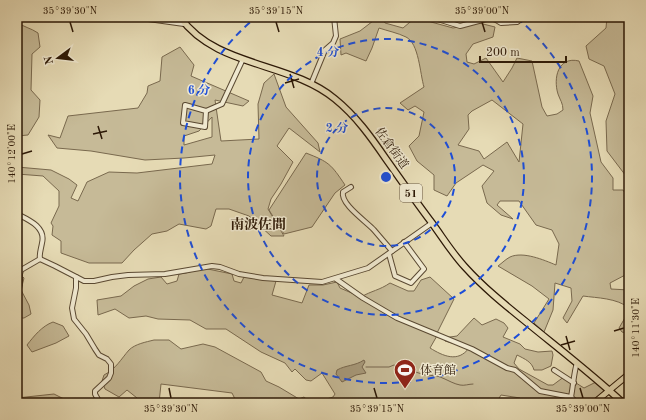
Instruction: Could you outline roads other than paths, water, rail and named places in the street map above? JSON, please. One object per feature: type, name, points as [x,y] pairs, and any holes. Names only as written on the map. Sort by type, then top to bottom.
[{"type":"highway","name":"佐倉街道","points":[[180,17],[184,24],[207,43],[243,59],[287,73],[311,84],[334,99],[359,122],[454,254],[473,276],[577,363],[622,403]]},
{"type":"main road","points":[[594,403],[629,374]]},
{"type":"street","points":[[134,17],[150,18],[184,24]]},
{"type":"street","points":[[311,84],[325,50],[333,43],[336,36],[334,17]]},
{"type":"street","points":[[431,17],[460,26],[490,18],[501,23],[517,22],[524,17]]},
{"type":"street","points":[[553,17],[558,19],[565,17]]},
{"type":"street","points":[[206,111],[205,127],[183,123],[185,105],[206,111],[222,104],[243,59]]},
{"type":"street","points":[[351,186],[343,192],[344,197],[355,213],[373,228],[390,253],[395,276],[411,283],[424,269],[404,242]]},
{"type":"street","points":[[17,214],[42,231],[43,238],[39,256],[40,260]]},
{"type":"street","points":[[17,299],[21,270],[40,260],[84,281],[94,281],[128,275],[165,274],[212,266],[220,267],[239,274],[264,278],[316,283],[328,281],[368,268],[432,223]]},
{"type":"street","points":[[76,277],[76,288],[72,308],[74,319],[86,334],[95,349],[111,364],[111,373],[109,378],[95,391],[100,403]]},
{"type":"street","points":[[336,279],[363,298],[397,318],[465,345],[507,368],[515,370],[540,391],[571,396],[577,403]]},
{"type":"street","points":[[571,396],[577,363]]},
{"type":"street","points":[[554,370],[574,383]]},
{"type":"waterway","points":[[366,367],[389,367],[394,365],[428,376],[432,375],[440,377],[460,385],[473,384]]},
{"type":"place","name":"体育館","points":[[405,390]]},
{"type":"district","name":"南波佐間","points":[[258,224]]}]
